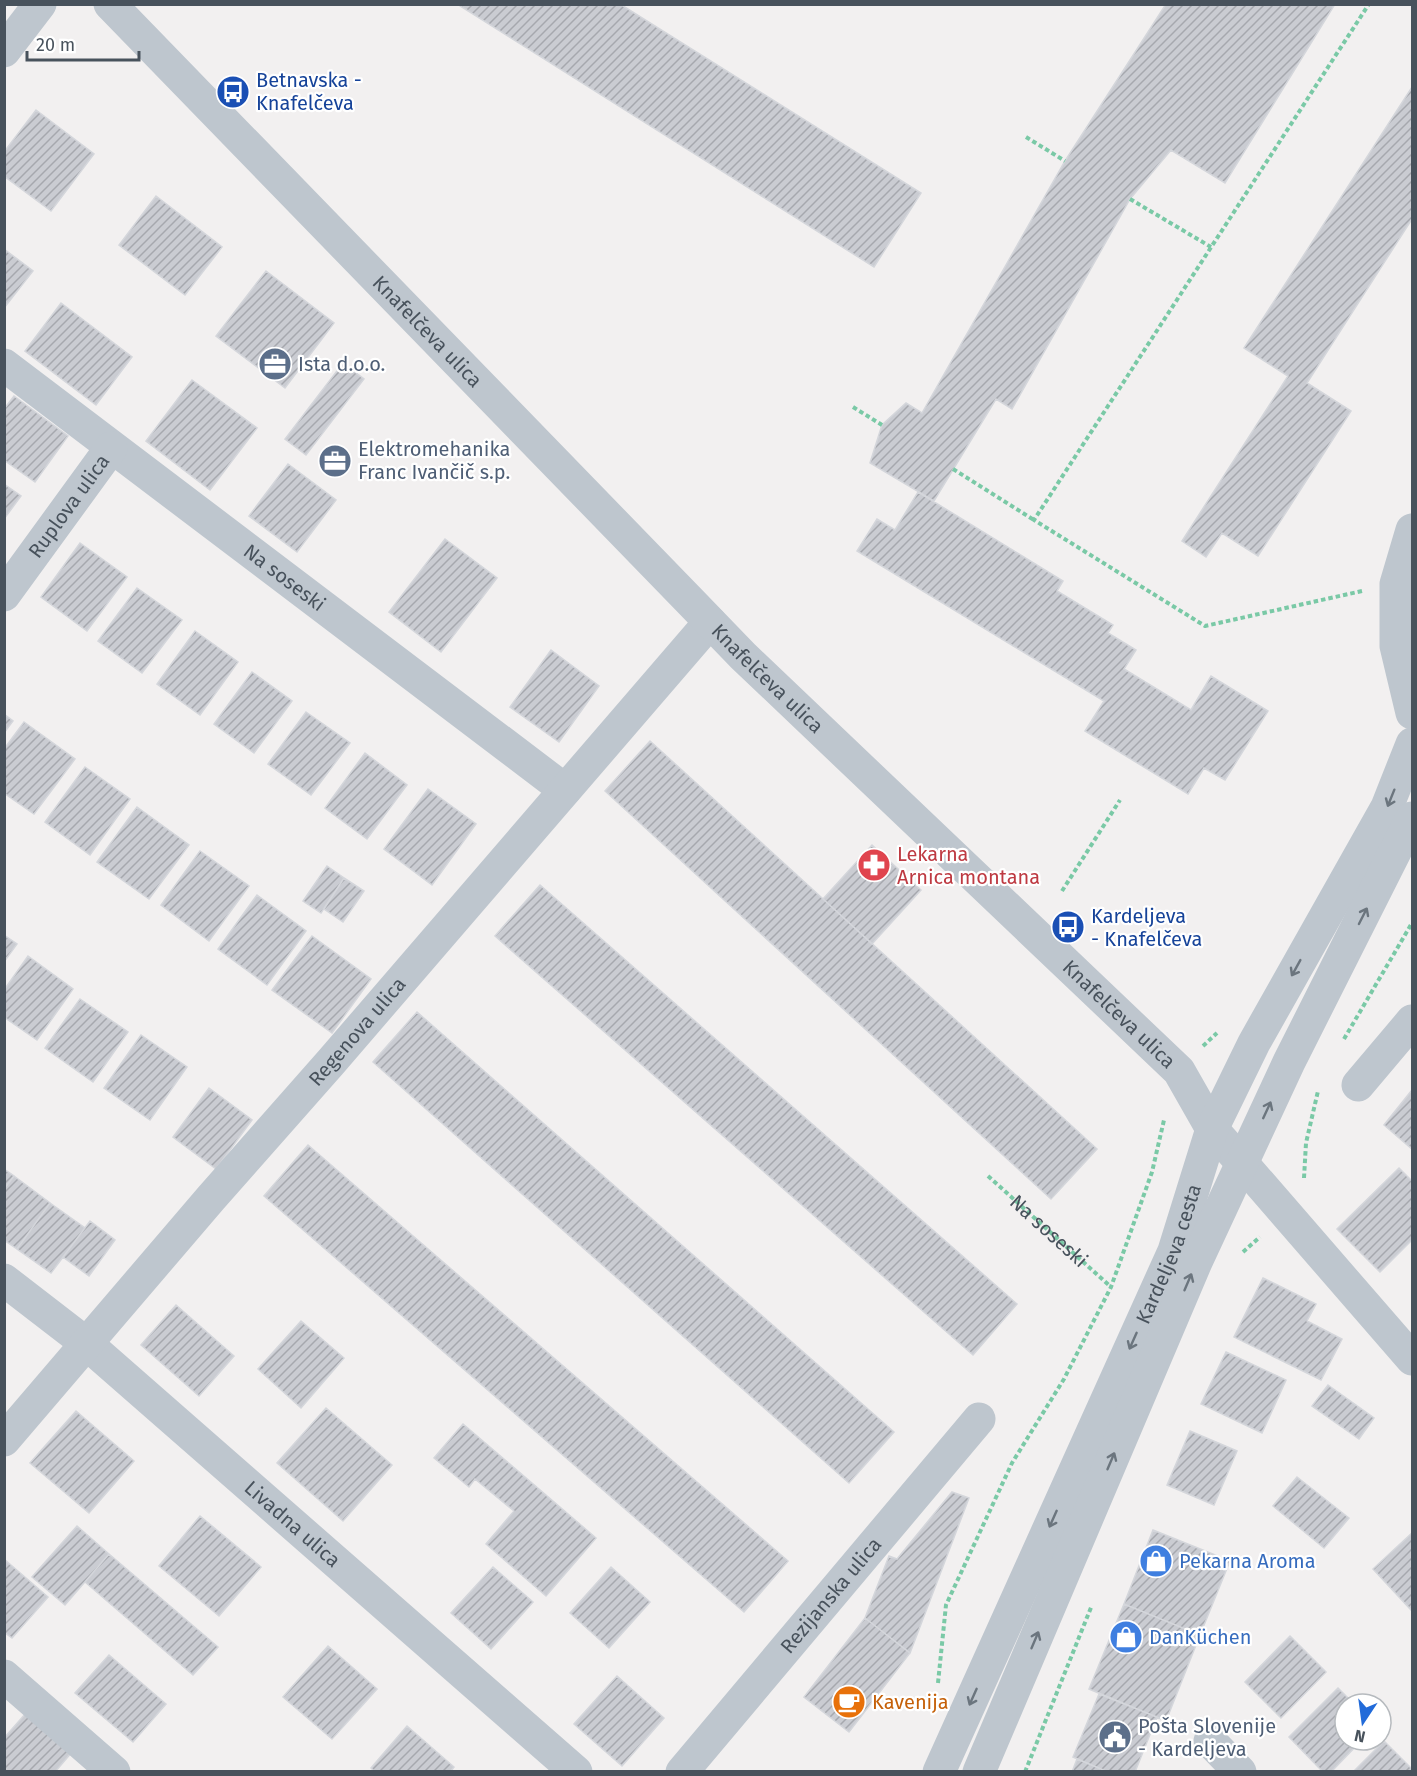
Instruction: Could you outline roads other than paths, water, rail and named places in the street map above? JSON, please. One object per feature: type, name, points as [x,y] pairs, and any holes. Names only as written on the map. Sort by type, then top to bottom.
[{"type":"street","points":[[4,51],[40,4]]},
{"type":"street","name":"Knafelčeva ulica","points":[[110,4],[743,656],[1179,1071],[1212,1129],[1288,1213],[1413,1359]]},
{"type":"street","name":"Na soseski","points":[[4,365],[565,790]]},
{"type":"street","name":"Ruplova ulica","points":[[4,595],[111,448]]},
{"type":"street","points":[[1413,530],[1396,584],[1396,646],[1413,713]]},
{"type":"street","name":"Regenova ulica","points":[[4,1440],[710,622]]},
{"type":"street","name":"Kardeljeva cesta","points":[[939,1772],[1174,1251],[1212,1129],[1254,1043],[1387,807],[1413,744]]},
{"type":"street","name":"Kardeljeva cesta","points":[[978,1772],[1196,1262],[1289,1062],[1413,818]]},
{"type":"street","points":[[1358,1085],[1413,1021]]},
{"type":"street","name":"Livadna ulica","points":[[4,1281],[87,1344],[576,1772]]},
{"type":"street","name":"Rezijanska ulica","points":[[682,1772],[979,1419]]},
{"type":"street","points":[[4,1676],[114,1772]]},
{"type":"street","points":[[1210,1741],[1240,1772]]},
{"type":"place","name":"Betnavska - Knafelčeva","points":[[233,92]]},
{"type":"place","name":"Ista d.o.o.","points":[[275,364]]},
{"type":"place","name":"Elektromehanika Franc Ivančič s.p.","points":[[335,461]]},
{"type":"place","name":"Lekarna Arnica montana","points":[[874,865]]},
{"type":"place","name":"Kardeljeva - Knafelčeva","points":[[1068,927]]},
{"type":"place","name":"Pekarna Aroma","points":[[1156,1561]]},
{"type":"place","name":"DanKüchen","points":[[1126,1637]]},
{"type":"place","name":"Kavenija","points":[[849,1702]]},
{"type":"place","name":"Pošta Slovenije - Kardeljeva","points":[[1115,1737]]}]
